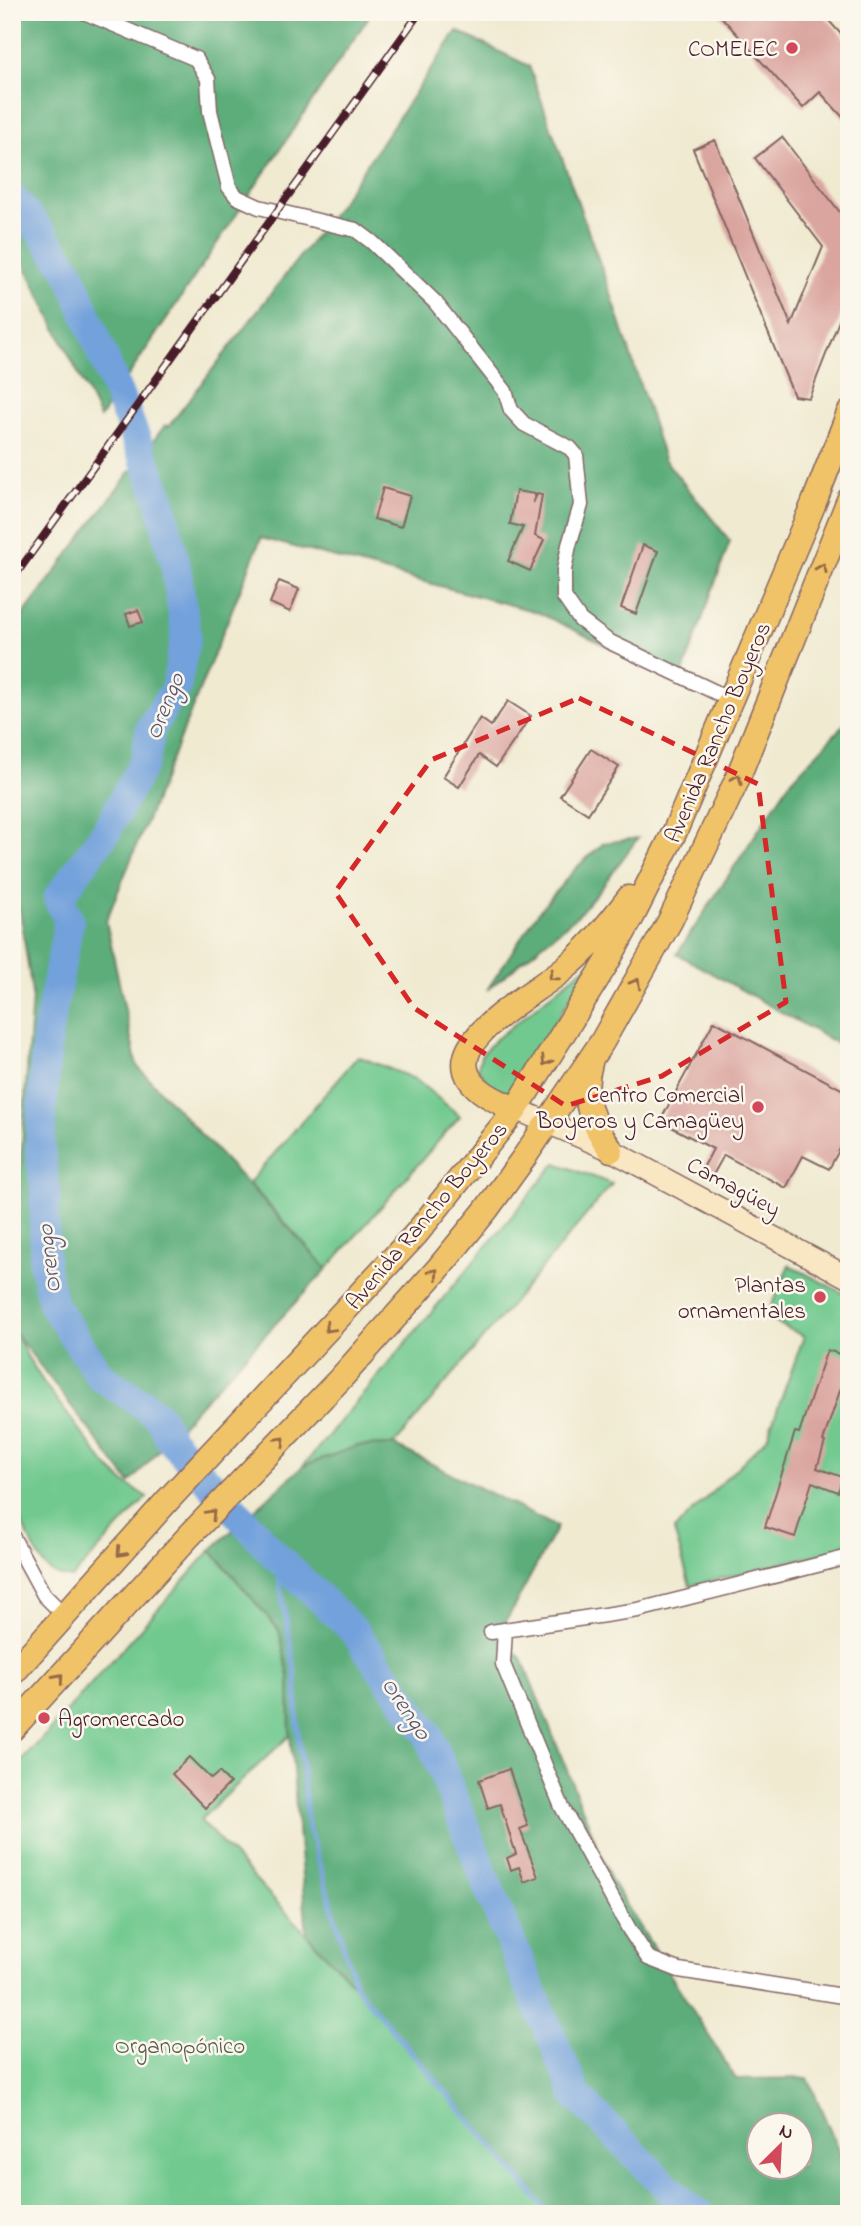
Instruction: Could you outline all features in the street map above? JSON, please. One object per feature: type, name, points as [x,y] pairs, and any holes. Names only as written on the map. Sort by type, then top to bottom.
[{"type":"highway","name":"Avenida Rancho Boyeros","points":[[12,1674],[167,1501],[416,1234],[516,1109],[606,964],[675,831],[732,700],[849,413]]},
{"type":"highway","name":"Avenida Rancho Boyeros","points":[[12,1728],[188,1537],[341,1378],[438,1269],[486,1210],[548,1122],[602,1042],[670,921],[736,782],[849,499]]},
{"type":"highway","points":[[516,1109],[488,1096],[471,1082],[465,1064],[469,1048],[484,1029],[588,947],[624,905],[675,831]]},
{"type":"highway","points":[[602,1042],[591,1060],[586,1089],[592,1119],[611,1150]]},
{"type":"main road","name":"Camagüey","points":[[516,1109],[611,1150],[849,1278]]},
{"type":"street","points":[[84,12],[197,60],[208,79],[210,111],[229,187],[237,197],[259,207],[356,230],[373,242],[435,302],[505,391],[511,410],[524,424],[570,447],[576,455],[581,505],[564,570],[564,597],[580,620],[607,640],[732,700]]},
{"type":"street","points":[[12,1536],[44,1595],[64,1615]]},
{"type":"street","points":[[849,1557],[638,1610],[498,1631],[503,1664],[562,1807],[629,1929],[648,1958],[679,1970],[849,1997]]},
{"type":"highlighted area","points":[[579,698],[758,784],[786,1002],[662,1076],[566,1106],[414,1008],[335,892],[431,760]]},
{"type":"green space","points":[[12,12],[372,12],[100,418],[12,243]]},
{"type":"green space","points":[[457,31],[529,66],[613,300],[664,459],[730,541],[680,681],[537,612],[261,538],[106,921],[137,1066],[327,1269],[130,1483],[12,1329],[12,1268],[32,994],[20,910],[12,899],[12,630],[165,425],[168,427],[337,208]]},
{"type":"green space","points":[[849,719],[849,1050],[677,954],[790,782]]},
{"type":"green space","points":[[638,838],[578,915],[487,990],[539,911],[576,868],[604,843]]},
{"type":"green space","points":[[590,963],[517,1089],[509,1093],[490,1086],[478,1068],[481,1055],[495,1040]]},
{"type":"green space","points":[[358,1056],[415,1079],[460,1116],[327,1269],[249,1183]]},
{"type":"green space","points":[[556,1163],[612,1184],[394,1445],[357,1446],[303,1466]]},
{"type":"green space","points":[[789,1265],[849,1296],[849,1547],[690,1586],[674,1530],[767,1438],[804,1336],[766,1318]]},
{"type":"green space","points":[[12,1326],[44,1383],[105,1464],[125,1483],[147,1497],[72,1578],[55,1574],[45,1566],[12,1501]]},
{"type":"green space","points":[[394,1445],[557,1527],[498,1636],[522,1659],[612,1882],[736,2079],[808,2078],[849,2175],[849,2214],[550,2214],[356,1987],[307,1935],[290,1735],[289,1676],[279,1630],[211,1550],[303,1466],[357,1446]]},
{"type":"green space","name":"Organopónico","points":[[211,1550],[279,1630],[289,1676],[290,1735],[200,1820],[356,1987],[550,2214],[12,2214],[12,1772]]},
{"type":"building","points":[[717,12],[821,12],[849,43],[849,124],[820,92],[803,108]]},
{"type":"building","points":[[782,137],[849,224],[849,295],[809,398],[794,396],[693,149],[715,140],[791,325],[823,247],[755,158]]},
{"type":"building","points":[[383,488],[410,496],[401,527],[374,519]]},
{"type":"building","points":[[516,491],[535,494],[533,503],[537,494],[542,495],[535,536],[544,540],[530,571],[508,561],[523,527],[510,524]]},
{"type":"building","points":[[643,545],[658,551],[636,614],[621,608]]},
{"type":"building","points":[[279,581],[299,589],[290,612],[270,603]]},
{"type":"building","points":[[138,610],[143,622],[130,626],[126,614]]},
{"type":"building","points":[[508,701],[531,716],[496,767],[479,755],[459,787],[443,777],[480,718],[491,726]]},
{"type":"building","points":[[591,749],[619,767],[588,814],[560,796]]},
{"type":"building","name":"Centro Comercial Boyeros y Camagüey","points":[[714,1021],[849,1093],[849,1132],[829,1169],[803,1156],[786,1188],[724,1155],[713,1175],[702,1170],[713,1149],[660,1121]]},
{"type":"building","points":[[827,1350],[849,1357],[849,1364],[823,1441],[825,1442],[817,1468],[843,1477],[838,1492],[812,1482],[795,1537],[765,1527],[795,1432],[799,1433]]},
{"type":"building","points":[[189,1757],[211,1779],[219,1772],[230,1783],[205,1808],[172,1774]]},
{"type":"building","points":[[509,1769],[528,1826],[520,1829],[538,1877],[524,1882],[519,1867],[511,1870],[507,1858],[516,1854],[500,1804],[488,1808],[479,1780]]},
{"type":"waterway","name":"Orengo","points":[[12,198],[69,271],[160,499],[176,568],[186,634],[176,688],[151,727],[145,760],[105,833],[58,898],[69,921],[47,1037],[40,1147],[45,1190],[44,1266],[53,1305],[101,1377],[161,1419],[170,1439],[275,1555],[354,1631],[428,1734],[501,1919],[576,2095],[686,2206],[699,2214]]},
{"type":"waterway","points":[[275,1555],[296,1678],[298,1731],[308,1826],[356,1987],[550,2214]]},
{"type":"railway","points":[[12,580],[420,12]]},
{"type":"place","name":"COMELEC","points":[[792,48]]},
{"type":"place","name":"Centro Comercial Boyeros y Camagüey","points":[[758,1107]]},
{"type":"place","name":"Plantas ornamentales","points":[[820,1297]]},
{"type":"place","name":"Agromercado","points":[[44,1718]]}]
